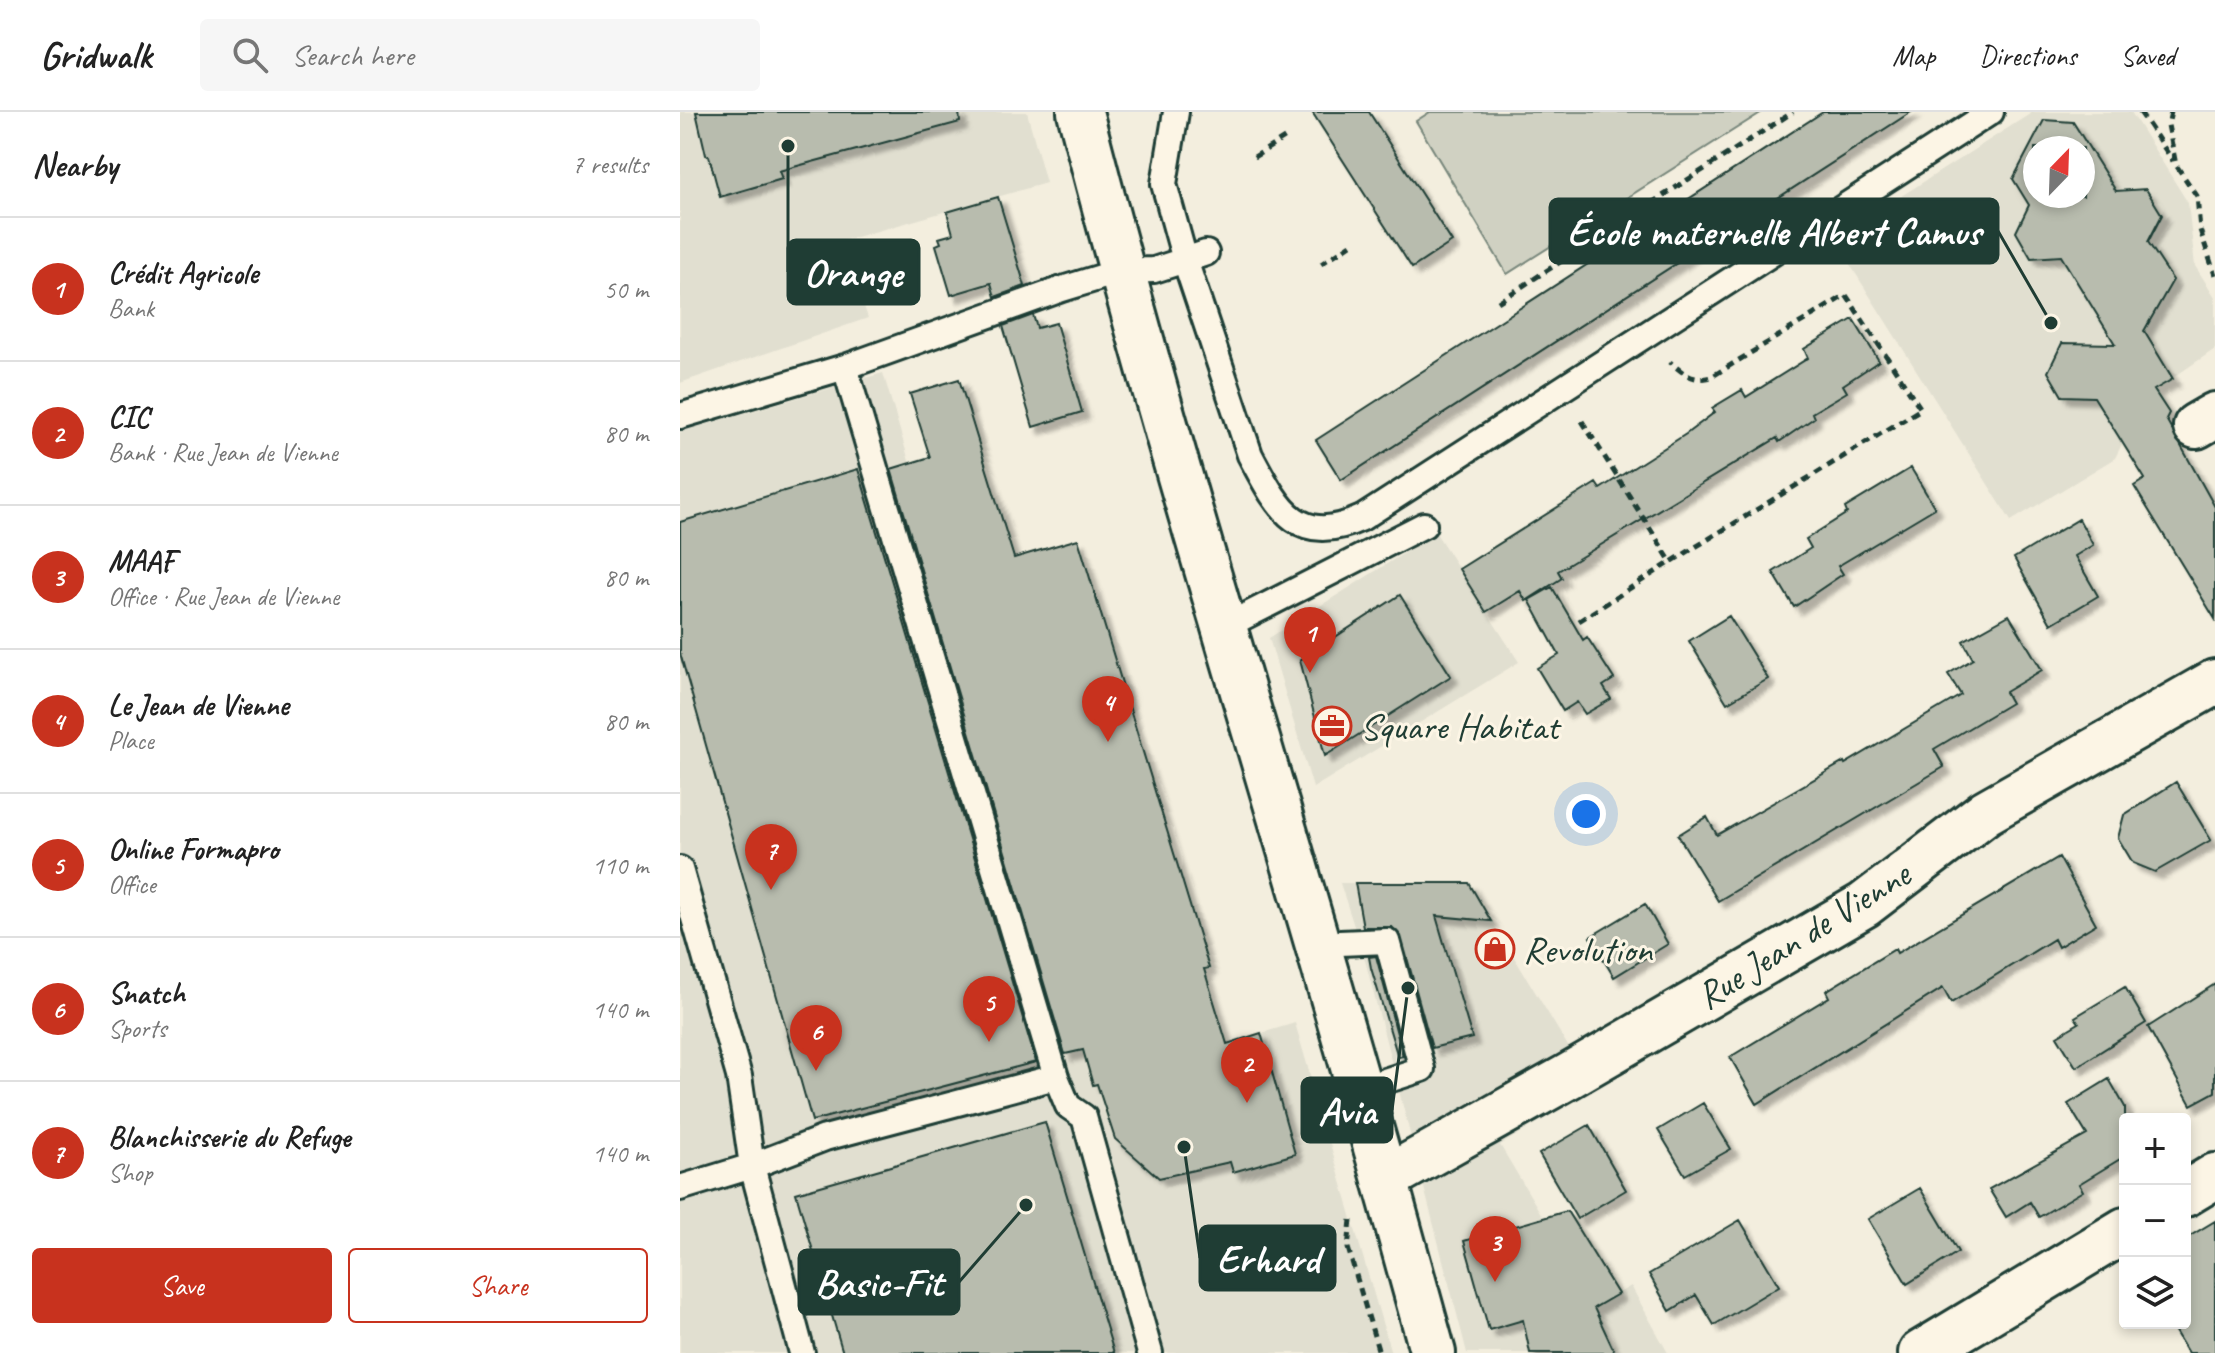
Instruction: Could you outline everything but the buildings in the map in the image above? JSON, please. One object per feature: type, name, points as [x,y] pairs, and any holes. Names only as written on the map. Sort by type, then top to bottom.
[{"type":"main road","points":[[1080,112],[1121,271],[1222,628],[1360,1089],[1433,1353]]},
{"type":"main road","name":"Rue Jean de Vienne","points":[[1385,1179],[1583,1069],[1864,905],[1986,812],[2215,682]]},
{"type":"main road","points":[[2191,1190],[2215,1176]]},
{"type":"main road","points":[[1921,1353],[2119,1234]]},
{"type":"lane","points":[[1176,112],[1164,184],[1196,257],[1250,455],[1266,485],[1292,520],[1320,529],[1342,527],[1362,518],[1991,112]]},
{"type":"lane","points":[[680,416],[845,367],[1121,271],[1154,270],[1196,257]]},
{"type":"lane","points":[[845,367],[1056,1077],[1068,1106],[1084,1117],[1150,1353]]},
{"type":"lane","points":[[1222,628],[1424,525]]},
{"type":"lane","points":[[680,869],[739,1076],[752,1166],[802,1353]]},
{"type":"lane","points":[[1316,944],[1387,941],[1422,1069],[1360,1089]]},
{"type":"lane","points":[[680,1188],[752,1166],[825,1138],[1056,1077]]},
{"type":"path","points":[[1498,302],[1793,112]]},
{"type":"path","points":[[2140,112],[2197,196],[2200,230],[2215,275]]},
{"type":"path","points":[[2171,112],[2168,125],[2176,165]]},
{"type":"path","points":[[1254,157],[1286,137]]},
{"type":"path","points":[[1321,264],[1354,242]]},
{"type":"path","points":[[1579,621],[1921,409],[1846,295],[1711,377],[1700,380],[1686,375],[1670,362]]},
{"type":"path","points":[[1582,421],[1671,562]]},
{"type":"shaded area","points":[[680,112],[1027,112],[1046,183],[842,241],[868,318],[680,383]]},
{"type":"shaded area","points":[[1430,112],[1762,112],[1507,274],[1416,121]]},
{"type":"shaded area","points":[[2033,112],[2131,112],[2188,203],[2195,266],[2215,297],[2215,349],[2155,390],[2169,413],[2123,442],[2115,458],[2011,521],[1834,239]]},
{"type":"shaded area","points":[[883,373],[1093,1084],[1295,1023],[1391,1353],[680,1353],[680,432]]},
{"type":"shaded area","points":[[1436,533],[1519,662],[1313,788],[1269,638]]},
{"type":"shaded area","points":[[1340,883],[1469,883],[1594,1089],[1500,1145],[1596,1306],[1631,1286],[1668,1353],[1467,1353],[1365,960]]},
{"type":"place","name":"Orange","points":[[788,146]]},
{"type":"place","name":"École maternelle Albert Camus","points":[[2051,323]]},
{"type":"place","name":"Crédit Agricole","points":[[1310,673]]},
{"type":"place","name":"Square Habitat","points":[[1332,726]]},
{"type":"place","name":"Le Jean de Vienne","points":[[1108,742]]},
{"type":"place","name":"Blanchisserie du Refuge","points":[[771,890]]},
{"type":"place","name":"Revolution","points":[[1495,949]]},
{"type":"place","name":"Avia","points":[[1408,988]]},
{"type":"place","name":"Online Formapro","points":[[989,1042]]},
{"type":"place","name":"Snatch","points":[[816,1071]]},
{"type":"place","name":"CIC","points":[[1247,1103]]},
{"type":"place","name":"Erhard","points":[[1184,1147]]},
{"type":"place","name":"Basic-Fit","points":[[1026,1205]]},
{"type":"place","name":"MAAF","points":[[1495,1282]]}]
